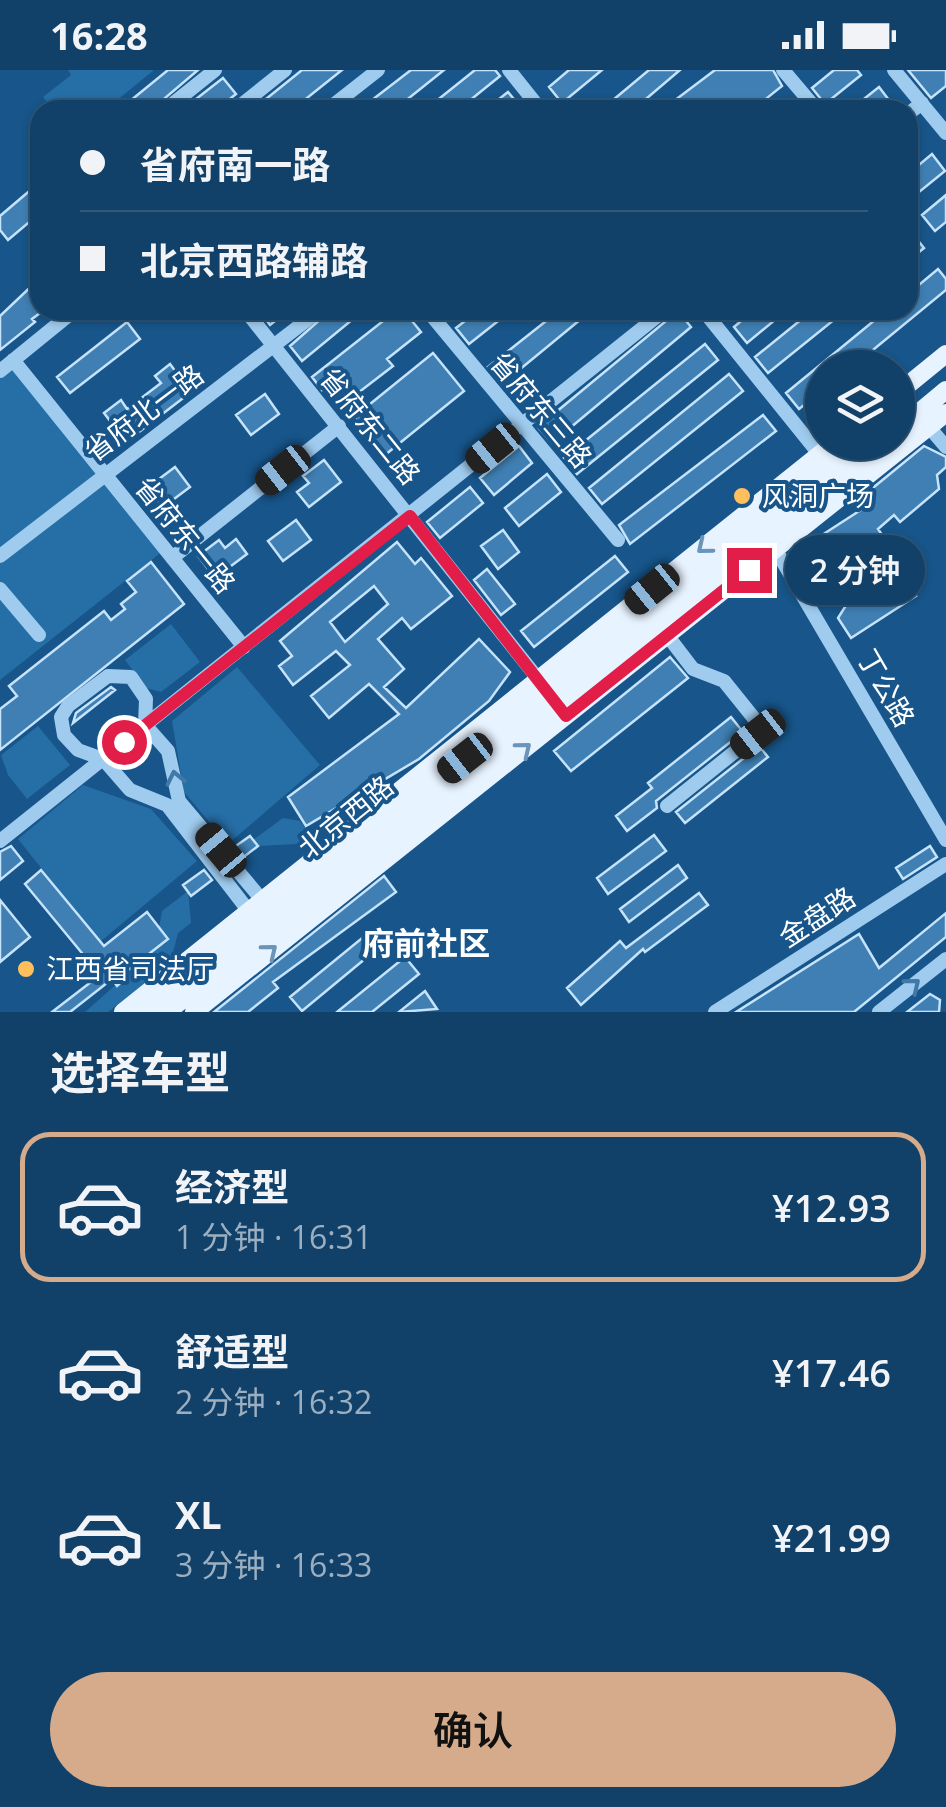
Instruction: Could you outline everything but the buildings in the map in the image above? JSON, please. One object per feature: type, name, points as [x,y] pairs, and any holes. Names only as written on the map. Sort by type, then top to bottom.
[{"type":"main road","points":[[915,379],[946,354]]},
{"type":"main road","points":[[915,401],[946,376]]},
{"type":"main road","points":[[915,416],[946,390]]},
{"type":"main road","points":[[194,1012],[552,697],[763,531],[946,413]]},
{"type":"main road","points":[[552,697],[667,635],[763,531],[818,460]]},
{"type":"main road","name":"北京西路","points":[[763,531],[844,460]]},
{"type":"main road","name":"北京西路","points":[[167,1012],[552,697],[858,460]]},
{"type":"main road","name":"北京西路","points":[[144,1012],[260,912],[552,697]]},
{"type":"main road","points":[[123,1012],[260,912]]},
{"type":"street","points":[[177,100],[214,70]]},
{"type":"street","points":[[248,100],[285,70]]},
{"type":"street","points":[[339,100],[378,70]]},
{"type":"street","points":[[509,70],[533,100]]},
{"type":"street","points":[[783,70],[808,100]]},
{"type":"street","points":[[894,70],[946,133]]},
{"type":"street","points":[[918,105],[922,102]]},
{"type":"street","points":[[0,370],[63,320]]},
{"type":"street","name":"省府东二路","points":[[253,320],[552,697]]},
{"type":"street","name":"省府北一路","points":[[0,556],[307,320]]},
{"type":"street","name":"省府东三路","points":[[435,320],[618,540]]},
{"type":"street","points":[[1,838],[652,320]]},
{"type":"street","points":[[712,320],[805,424]]},
{"type":"street","name":"省府东一路","points":[[13,360],[244,647]]},
{"type":"street","points":[[172,558],[338,426]]},
{"type":"street","points":[[929,427],[946,447]]},
{"type":"street","name":"丁公路","points":[[763,531],[946,840]]},
{"type":"street","points":[[0,589],[39,635]]},
{"type":"street","points":[[667,635],[694,669],[724,681],[761,726],[758,734],[668,806]]},
{"type":"street","points":[[108,676],[130,677],[146,698],[145,726],[168,751],[179,801],[260,912],[167,805],[130,790],[103,759],[86,755],[64,735],[62,717],[68,706],[108,676]]},
{"type":"street","name":"金盘路","points":[[715,1012],[946,864]]},
{"type":"street","points":[[879,1012],[944,960]]},
{"type":"shaded area","points":[[68,70],[154,70],[117,100],[46,100],[43,97],[71,75]]},
{"type":"shaded area","points":[[13,365],[163,551],[0,680],[0,376]]},
{"type":"shaded area","points":[[171,624],[200,662],[161,692],[146,688],[125,660]]},
{"type":"shaded area","points":[[237,667],[320,765],[228,844],[184,792],[172,721]]},
{"type":"shaded area","points":[[38,726],[70,765],[27,799],[8,775],[1,755]]},
{"type":"shaded area","points":[[83,785],[151,809],[197,861],[100,942],[18,839]]},
{"type":"shaded area","points":[[283,818],[300,821],[317,843],[258,846],[253,840]]},
{"type":"shaded area","points":[[188,891],[191,923],[178,933],[170,964],[108,1012],[85,1012],[167,939],[159,928],[162,911]]},
{"type":"place","name":"风洞广场","points":[[742,496]]},
{"type":"place","name":"江西省司法厅","points":[[26,969]]},
{"type":"district","name":"府前社区","points":[[426,944]]},
{"type":"route","points":[[124,742],[410,516],[566,716],[749,570]]}]
